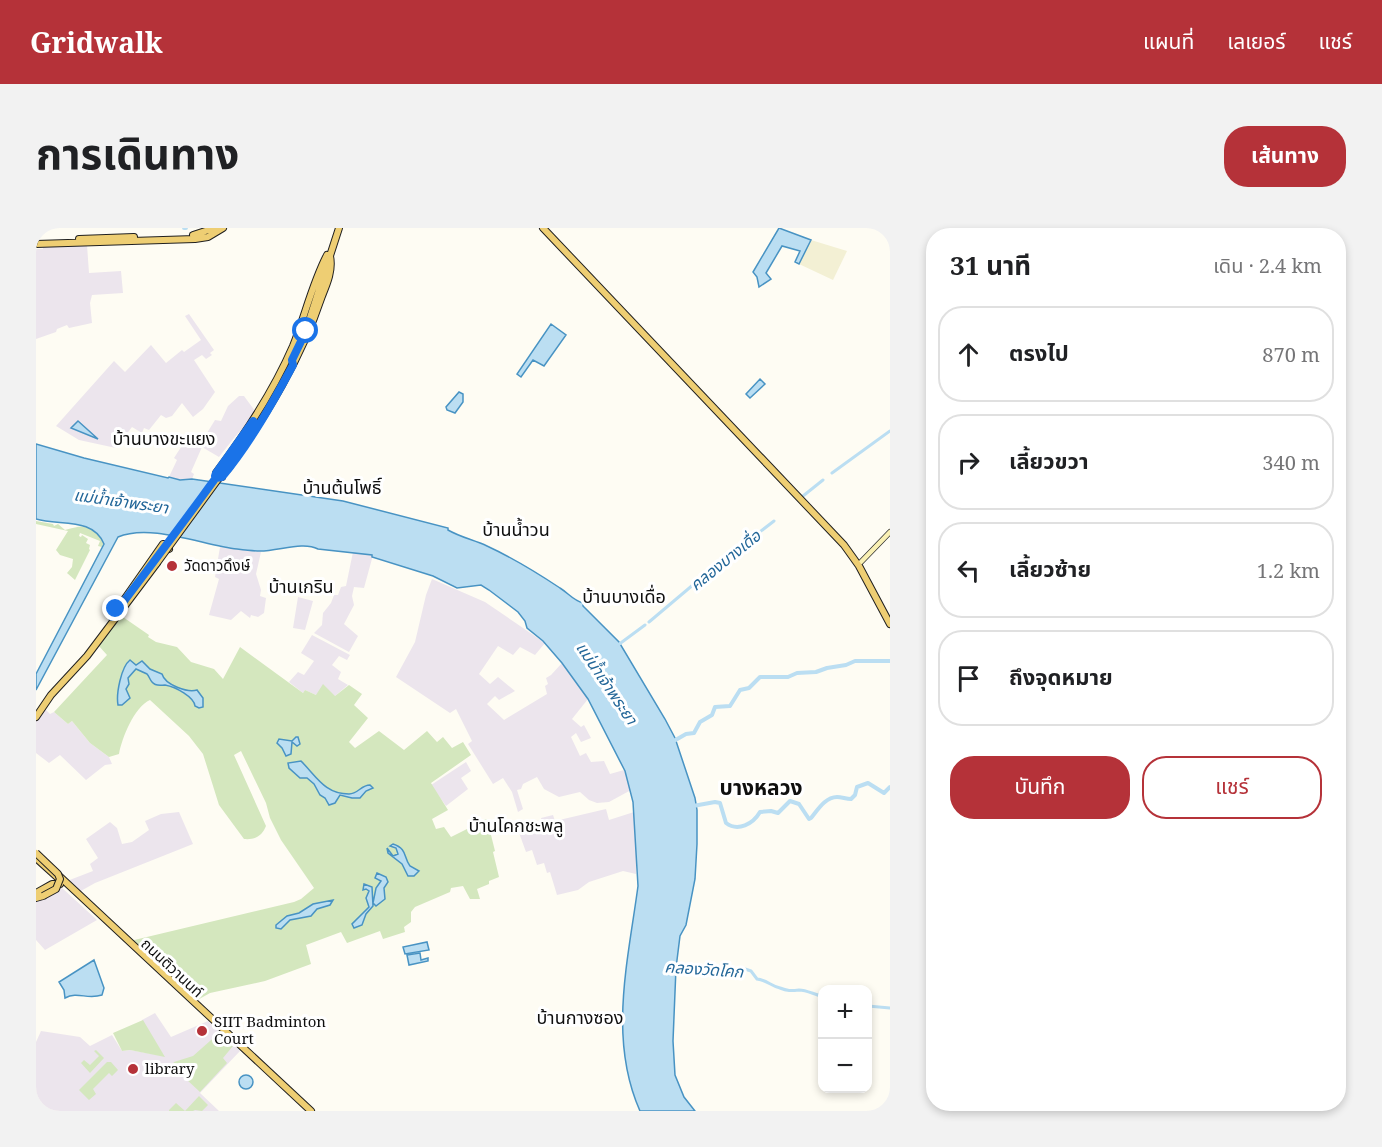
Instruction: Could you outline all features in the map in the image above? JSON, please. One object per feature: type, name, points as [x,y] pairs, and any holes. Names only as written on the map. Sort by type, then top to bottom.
[{"type":"main road","points":[[36,242],[190,236],[215,228]]},
{"type":"main road","points":[[93,240],[195,239],[208,237],[224,228]]},
{"type":"main road","points":[[36,711],[48,694],[84,656],[156,562],[274,396],[299,343],[338,228]]},
{"type":"main road","points":[[545,228],[851,553],[888,615]]},
{"type":"main road","points":[[256,423],[216,473],[216,478],[222,477],[256,423],[288,365]]},
{"type":"main road","points":[[248,435],[288,365]]},
{"type":"main road","points":[[715,407],[840,536],[861,562],[888,615],[890,625]]},
{"type":"main road","points":[[36,717],[47,699],[84,660],[126,595],[163,544],[167,545],[169,549],[113,617]]},
{"type":"main road","points":[[36,855],[58,874],[60,879],[56,889],[38,895]]},
{"type":"main road","name":"ถนนติวานนท์","points":[[36,855],[69,887]]},
{"type":"main road","name":"ถนนติวานนท์","points":[[36,855],[309,1111]]},
{"type":"main road","points":[[48,869],[53,882]]},
{"type":"main road","points":[[53,882],[69,887]]},
{"type":"main road","points":[[38,895],[53,882]]},
{"type":"street","points":[[861,562],[890,532]]},
{"type":"shaded area","points":[[811,240],[847,251],[833,280],[799,264]]},
{"type":"shaded area","points":[[87,245],[89,273],[121,271],[123,293],[92,295],[90,303],[92,323],[69,328],[67,325],[57,329],[56,332],[36,339],[36,249],[43,249],[43,246]]},
{"type":"shaded area","points":[[189,314],[214,350],[210,353],[212,355],[206,359],[202,355],[194,360],[215,392],[203,409],[193,417],[182,403],[172,416],[166,418],[161,415],[149,430],[144,428],[142,433],[132,427],[116,448],[79,440],[56,426],[114,361],[125,372],[151,345],[166,363],[182,350],[184,352],[201,340],[185,316]]},
{"type":"shaded area","points":[[239,396],[244,396],[255,414],[219,457],[202,447],[191,472],[194,474],[192,479],[179,480],[169,477],[177,460],[174,458],[183,444],[199,446],[215,420],[221,421],[228,406]]},
{"type":"shaded area","points":[[220,547],[261,552],[256,574],[261,590],[260,596],[266,598],[264,613],[258,617],[251,615],[250,618],[241,611],[231,620],[209,615],[219,579],[215,577]]},
{"type":"shaded area","points":[[353,552],[373,555],[364,588],[354,587],[352,596],[354,605],[344,624],[358,636],[349,652],[314,633],[322,625],[323,613],[334,595],[338,595],[341,587],[346,586]]},
{"type":"shaded area","points":[[432,579],[485,602],[545,643],[535,655],[520,647],[513,655],[498,646],[479,674],[490,684],[498,677],[515,691],[499,700],[495,696],[487,704],[504,720],[547,694],[546,678],[562,663],[588,699],[572,719],[581,727],[584,725],[591,738],[581,742],[576,733],[571,737],[580,756],[586,753],[591,762],[604,761],[610,774],[624,770],[631,790],[609,802],[597,803],[589,800],[580,792],[559,797],[544,789],[537,777],[517,790],[523,809],[518,812],[512,792],[503,778],[493,784],[468,744],[472,741],[456,709],[450,713],[396,677],[415,642]]},
{"type":"shaded area","points":[[298,597],[313,601],[305,630],[293,628]]},
{"type":"shaded area","points":[[312,635],[350,655],[347,660],[339,656],[332,665],[341,672],[338,679],[348,685],[335,696],[316,695],[305,690],[303,693],[289,682],[298,672],[304,675],[314,661],[301,653]]},
{"type":"shaded area","points":[[43,707],[50,714],[54,712],[68,724],[72,721],[90,743],[109,757],[112,764],[105,765],[86,780],[60,755],[49,763],[36,753],[36,720]]},
{"type":"shaded area","points":[[466,762],[471,771],[461,778],[468,789],[446,806],[431,785]]},
{"type":"shaded area","points":[[606,809],[609,820],[634,812],[636,874],[623,871],[589,882],[578,890],[557,895],[550,872],[547,873],[544,863],[537,865],[532,850],[526,852],[518,830],[542,824],[541,818],[553,815],[555,821]]},
{"type":"shaded area","points":[[179,812],[193,844],[95,883],[79,892],[67,881],[93,871],[90,864],[98,858],[86,839],[110,822],[117,828],[122,844],[132,842],[149,830],[145,821],[161,814]]},
{"type":"shaded area","points":[[61,887],[97,920],[45,950],[36,940],[36,899]]},
{"type":"shaded area","points":[[155,1013],[171,1037],[208,1021],[240,1051],[200,1093],[219,1111],[36,1111],[36,1042],[41,1031],[80,1037],[90,1046],[112,1035],[122,1051],[130,1050],[164,1056],[142,1020]]},
{"type":"green space","points":[[36,521],[54,526],[58,524],[65,530],[90,528],[104,541],[102,547],[98,546],[100,541],[80,533],[79,536],[82,535],[88,539],[86,543],[90,545],[90,550],[75,580],[67,573],[72,567],[73,559],[60,555],[56,550],[68,531],[36,524]]},
{"type":"green space","points":[[120,615],[156,642],[177,647],[191,662],[214,669],[223,679],[240,647],[303,693],[305,690],[316,695],[323,684],[335,696],[349,685],[362,694],[354,705],[368,718],[349,742],[355,748],[379,731],[404,750],[427,731],[437,742],[443,737],[452,748],[463,742],[471,755],[431,783],[448,810],[432,819],[436,829],[444,827],[451,837],[471,827],[471,823],[487,819],[499,877],[477,889],[480,899],[470,899],[463,886],[451,888],[450,892],[415,907],[411,912],[411,922],[404,927],[405,932],[383,939],[380,931],[347,943],[341,932],[306,945],[311,964],[265,981],[210,993],[194,1002],[130,941],[294,902],[314,888],[281,840],[241,751],[234,755],[266,826],[258,837],[252,839],[244,839],[219,805],[203,754],[189,736],[150,700],[134,716],[119,754],[109,757],[90,743],[72,721],[68,724],[54,712],[107,655],[98,645]]},
{"type":"green space","points":[[143,1020],[165,1057],[130,1050],[122,1051],[113,1033]]},
{"type":"green space","points":[[219,1033],[233,1046],[223,1058],[227,1063],[200,1092],[172,1066],[174,1062],[193,1056]]},
{"type":"green space","points":[[96,1050],[104,1058],[90,1073],[81,1063],[84,1060],[90,1065],[99,1056],[94,1051]]},
{"type":"green space","points":[[107,1062],[111,1062],[118,1070],[112,1076],[109,1073],[93,1089],[96,1094],[89,1100],[79,1090]]},
{"type":"green space","points":[[199,1096],[208,1105],[202,1111],[185,1111]]},
{"type":"green space","points":[[176,1103],[185,1111],[169,1111],[169,1110]]},
{"type":"water","points":[[779,228],[811,240],[799,264],[795,262],[800,251],[782,246],[766,273],[771,279],[759,287],[757,277],[753,272]]},
{"type":"water","points":[[551,324],[566,335],[544,366],[533,360],[521,377],[517,374]]},
{"type":"water","points":[[760,379],[765,384],[750,398],[746,394]]},
{"type":"water","points":[[459,392],[463,394],[463,402],[455,413],[447,410],[446,407]]},
{"type":"water","points":[[78,421],[98,439],[71,428]]},
{"type":"water","name":"แม่น้ำเจ้าพระยา","points":[[36,444],[168,478],[192,479],[343,501],[448,528],[448,530],[515,560],[583,603],[583,606],[619,642],[665,719],[675,738],[695,798],[697,844],[695,879],[686,925],[680,936],[676,968],[673,1041],[675,1075],[684,1097],[695,1111],[640,1111],[630,1084],[625,1056],[623,1000],[638,886],[633,802],[625,771],[588,699],[562,663],[543,641],[527,628],[518,612],[481,585],[457,588],[433,576],[372,557],[372,555],[305,546],[267,551],[249,550],[223,547],[177,536],[145,532],[131,533],[118,537],[36,690],[36,674],[104,544],[99,535],[84,526],[36,519]]},
{"type":"water","points":[[130,660],[136,665],[142,661],[150,669],[162,674],[167,682],[177,687],[197,690],[203,698],[203,707],[195,706],[188,696],[174,688],[155,685],[147,674],[136,669],[128,678],[129,684],[126,689],[130,698],[122,705],[118,705],[120,681],[124,668]]},
{"type":"water","points":[[296,737],[300,744],[297,746],[292,742],[291,754],[286,756],[277,743],[279,739],[292,741]]},
{"type":"water","points":[[301,761],[322,784],[334,791],[349,794],[367,785],[373,788],[366,791],[360,798],[340,795],[335,803],[329,805],[314,784],[307,778],[300,778],[289,768],[288,763]]},
{"type":"water","points":[[393,844],[401,848],[410,866],[419,871],[414,876],[408,876],[402,864],[388,853],[387,848],[393,856],[398,854],[396,848],[390,846]]},
{"type":"water","points":[[377,873],[386,877],[388,882],[384,888],[385,899],[376,906],[373,903],[376,888],[381,881],[375,878]]},
{"type":"water","points":[[364,884],[372,887],[373,906],[366,914],[362,925],[354,928],[352,924],[369,907],[366,898],[369,891],[363,890]]},
{"type":"water","points":[[333,900],[330,905],[317,909],[311,916],[290,920],[281,929],[276,928],[276,925],[287,916],[299,913],[313,904]]},
{"type":"water","points":[[427,942],[429,950],[405,954],[403,947]]},
{"type":"water","points":[[420,953],[421,960],[428,958],[428,961],[409,965],[407,955]]},
{"type":"water","points":[[94,960],[104,988],[102,995],[92,997],[74,995],[65,998],[64,990],[59,982]]},
{"type":"water","points":[[243,1075],[249,1075],[253,1082],[249,1089],[243,1089],[239,1085],[239,1079]]},
{"type":"waterway","name":"คลองบางเดื่อ","points":[[832,473],[890,431]]},
{"type":"waterway","name":"คลองบางเดื่อ","points":[[803,496],[823,480]]},
{"type":"waterway","name":"คลองบางเดื่อ","points":[[649,622],[774,521]]},
{"type":"waterway","name":"คลองบางเดื่อ","points":[[618,645],[645,625]]},
{"type":"waterway","points":[[672,742],[686,734],[694,733],[700,722],[712,715],[715,707],[730,706],[740,690],[749,688],[760,677],[788,677],[797,673],[816,672],[855,661],[890,661]]},
{"type":"waterway","points":[[693,806],[720,803],[726,823],[740,827],[749,823],[760,812],[778,813],[790,801],[799,804],[809,819],[829,799],[837,797],[851,799],[857,787],[868,783],[884,793],[890,787]]},
{"type":"waterway","name":"คลองวัดโคก","points":[[674,967],[725,966],[736,971],[745,969],[751,971],[757,979],[777,987],[818,995]]},
{"type":"waterway","name":"คลองวัดโคก","points":[[872,1006],[890,1008]]},
{"type":"place","name":"วัดดาวดึงษ์","points":[[172,566]]},
{"type":"place","name":"SIIT Badminton Court","points":[[202,1031]]},
{"type":"place","name":"library","points":[[133,1069]]},
{"type":"district","name":"บ้านบางขะแยง","points":[[164,439]]},
{"type":"district","name":"บ้านต้นโพธิ์","points":[[342,488]]},
{"type":"district","name":"บ้านน้ำวน","points":[[516,530]]},
{"type":"district","name":"บ้านเกริน","points":[[301,587]]},
{"type":"district","name":"บ้านบางเดื่อ","points":[[624,597]]},
{"type":"district","name":"บางหลวง","points":[[761,788]]},
{"type":"district","name":"บ้านโคกชะพลู","points":[[516,826]]},
{"type":"district","name":"บ้านกางซอง","points":[[580,1018]]},
{"type":"route","points":[[116,609],[112,617],[216,478],[247,435],[253,421],[216,473],[216,478],[222,477],[252,436],[271,407],[293,365],[292,360],[306,331]]}]
